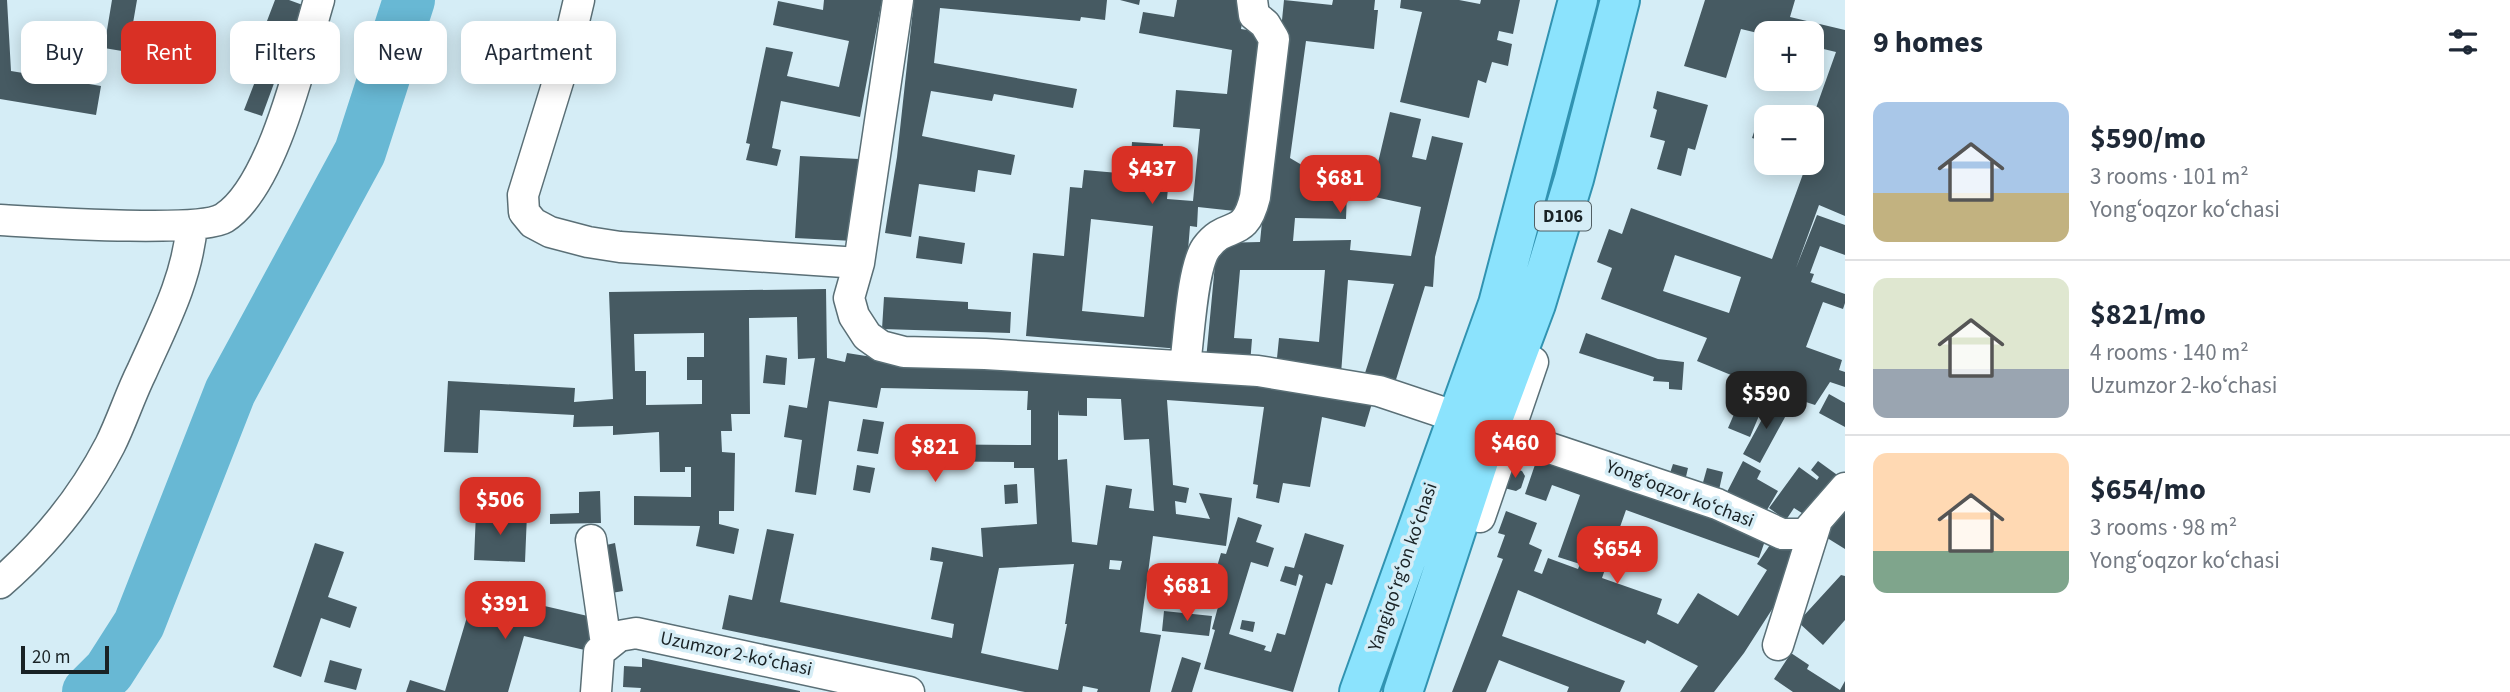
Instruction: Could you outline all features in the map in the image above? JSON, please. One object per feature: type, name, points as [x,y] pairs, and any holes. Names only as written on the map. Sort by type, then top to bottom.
[{"type":"main road","name":"Yangiqoʻrgʻon koʻchasi","points":[[1403,692],[1485,426],[1498,304],[1578,0]]},
{"type":"main road","name":"Yangiqoʻrgʻon koʻchasi","points":[[1359,692],[1485,426],[1536,304],[1571,192],[1620,0]]},
{"type":"street","points":[[0,220],[192,225],[223,219],[249,193],[275,143],[319,0]]},
{"type":"street","points":[[579,0],[565,59],[523,195],[524,212],[533,223],[550,232],[620,247],[859,263]]},
{"type":"street","name":"Yongʻoqzor koʻchasi","points":[[898,0],[859,263],[849,298],[860,326],[867,336],[881,346],[904,352],[1258,371],[1379,391],[1717,504],[1782,534],[1805,534],[1816,524]]},
{"type":"street","points":[[1185,365],[1199,268],[1205,250],[1219,234],[1238,228],[1250,217],[1255,197],[1274,38],[1265,24],[1254,15],[1252,0]]},
{"type":"street","points":[[1417,692],[1485,426],[1573,244],[1634,0]]},
{"type":"street","points":[[0,583],[49,537],[71,510],[111,443],[181,286],[189,258],[192,225]]},
{"type":"street","points":[[1778,645],[1816,524],[1845,488]]},
{"type":"street","points":[[591,540],[606,644],[597,661],[596,692]]},
{"type":"street","name":"Uzumzor 2-koʻchasi","points":[[606,644],[619,636],[636,633],[909,692]]},
{"type":"building","points":[[0,0],[7,0],[11,71],[21,73],[21,84],[101,86],[96,115],[0,99]]},
{"type":"building","points":[[112,0],[137,0],[133,21],[121,21],[121,51],[107,48]]},
{"type":"building","points":[[275,0],[289,0],[311,8],[306,21],[267,21]]},
{"type":"building","points":[[824,0],[882,0],[860,117],[781,101],[772,148],[781,150],[777,166],[746,160],[750,144],[746,143],[766,47],[793,52],[787,76],[839,87],[849,41],[773,25],[778,1],[823,10]]},
{"type":"building","points":[[914,0],[1107,0],[1105,20],[1081,17],[1080,21],[940,8],[934,63],[1077,89],[1073,108],[994,94],[992,101],[931,91],[922,136],[1015,155],[1011,175],[978,170],[975,192],[919,184],[911,237],[885,233],[897,157]]},
{"type":"building","points":[[1120,0],[1140,0],[1139,5]]},
{"type":"building","points":[[1177,0],[1246,0],[1241,29],[1265,33],[1244,212],[1198,207],[1197,227],[1190,226],[1180,349],[1026,336],[1033,253],[1064,256],[1070,187],[1082,188],[1084,170],[1130,174],[1128,192],[1131,192],[1131,186],[1168,188],[1167,199],[1193,201],[1200,129],[1173,127],[1176,90],[1227,94],[1232,50],[1139,33],[1143,12],[1174,17]],"holes":[[[1091,219],[1153,226],[1144,317],[1082,311]]]},
{"type":"building","points":[[1284,0],[1332,5],[1333,0],[1375,0],[1374,10],[1378,10],[1374,49],[1306,41],[1290,158],[1327,180],[1354,165],[1376,171],[1390,112],[1421,119],[1412,157],[1426,160],[1432,136],[1463,143],[1435,257],[1433,287],[1425,286],[1394,386],[1364,376],[1394,284],[1348,280],[1341,374],[1276,368],[1279,338],[1319,342],[1325,270],[1240,270],[1234,338],[1252,339],[1250,364],[1206,360],[1217,243],[1260,242]],"holes":[[[1347,191],[1421,207],[1411,256],[1350,250],[1351,240],[1293,241],[1295,218],[1346,219]]]},
{"type":"building","points":[[1401,0],[1459,0],[1480,4],[1481,0],[1520,0],[1513,34],[1499,31],[1497,40],[1512,44],[1508,66],[1492,62],[1486,83],[1478,80],[1469,118],[1400,102],[1422,12],[1400,8]]},
{"type":"building","points":[[1705,0],[1795,0],[1790,17],[1807,21],[1754,21],[1754,32],[1741,29],[1726,78],[1684,66]]},
{"type":"building","points":[[1824,25],[1845,30],[1845,216],[1819,205],[1796,268],[1817,215],[1845,225],[1845,255],[1820,246],[1810,273],[1814,274],[1811,282],[1845,294],[1845,303],[1843,309],[1823,302],[1806,347],[1842,360],[1839,370],[1845,372],[1845,387],[1830,382],[1815,405],[1770,390],[1750,437],[1728,428],[1748,382],[1697,361],[1707,338],[1601,299],[1612,268],[1597,262],[1609,229],[1622,234],[1631,208],[1772,259],[1803,175],[1824,175],[1824,105],[1817,105],[1836,52],[1824,49]],"holes":[[[1675,255],[1741,277],[1729,313],[1663,291]]]},
{"type":"building","points":[[254,84],[274,84],[262,116],[244,110]]},
{"type":"building","points":[[1657,91],[1708,105],[1695,150],[1688,148],[1681,176],[1657,169],[1665,141],[1650,137],[1657,110],[1653,108]]},
{"type":"building","points":[[1132,142],[1163,144],[1161,176],[1130,174]]},
{"type":"building","points":[[800,156],[859,159],[854,241],[795,238]]},
{"type":"building","points":[[919,236],[965,243],[962,264],[916,258]]},
{"type":"building","points":[[826,289],[827,358],[845,362],[847,353],[885,359],[1144,370],[1373,400],[1365,427],[1322,417],[1310,487],[1283,483],[1279,503],[1256,498],[1258,485],[1253,484],[1264,407],[1167,400],[1173,485],[1189,488],[1186,503],[1175,501],[1176,514],[1210,519],[1199,493],[1232,498],[1226,546],[1153,536],[1140,632],[1161,635],[1150,692],[1097,692],[1098,689],[1083,686],[1082,692],[1025,692],[722,629],[729,595],[752,600],[767,529],[794,534],[780,602],[952,638],[954,624],[931,619],[943,562],[930,560],[932,547],[983,557],[981,528],[1037,524],[1034,468],[1014,468],[1014,462],[897,461],[897,444],[1031,445],[1028,391],[881,388],[877,408],[829,401],[816,495],[795,492],[802,440],[784,437],[789,405],[807,408],[815,358],[798,359],[797,317],[749,318],[750,414],[731,414],[732,431],[721,431],[722,452],[735,453],[734,511],[719,511],[719,524],[739,529],[734,554],[696,546],[700,526],[634,525],[634,496],[691,497],[691,467],[685,467],[685,472],[660,472],[659,432],[613,435],[613,426],[573,427],[574,415],[480,410],[478,453],[444,452],[448,381],[575,388],[574,402],[613,399],[609,292]],"holes":[[[704,333],[704,357],[687,357],[687,380],[702,380],[702,404],[646,405],[646,371],[635,371],[634,334]],[[1087,398],[1121,399],[1124,440],[1149,439],[1154,511],[1129,508],[1132,489],[1106,485],[1097,545],[1072,542],[1067,459],[1058,460],[1058,410],[1059,415],[1087,416]],[[1110,560],[1122,561],[1120,570],[1109,569]],[[1074,564],[1058,670],[981,653],[999,568]]]},
{"type":"building","points":[[884,297],[968,302],[968,309],[1011,312],[1010,333],[882,329]]},
{"type":"building","points":[[1586,333],[1658,359],[1684,362],[1682,390],[1669,389],[1669,382],[1653,381],[1654,377],[1579,353]]},
{"type":"building","points":[[766,355],[787,358],[785,385],[763,383]]},
{"type":"building","points":[[1829,394],[1845,403],[1845,427],[1819,413]]},
{"type":"building","points":[[1773,399],[1790,408],[1760,463],[1743,454]]},
{"type":"building","points":[[863,419],[884,422],[878,454],[857,451]]},
{"type":"building","points":[[1540,450],[1767,535],[1759,558],[1626,510],[1602,578],[1662,599],[1657,614],[1678,624],[1698,593],[1738,616],[1767,570],[1757,564],[1774,539],[1805,558],[1744,653],[1714,692],[1680,692],[1698,666],[1647,640],[1645,644],[1518,590],[1502,636],[1625,681],[1620,692],[1567,692],[1569,687],[1499,660],[1486,692],[1452,692],[1503,559],[1497,557],[1505,535],[1498,533],[1506,511],[1537,523],[1529,544],[1542,550],[1534,571],[1542,574],[1548,558],[1578,569],[1580,564],[1558,557],[1580,495],[1552,485],[1546,501],[1525,494]]},
{"type":"building","points":[[1743,461],[1761,471],[1757,479],[1778,491],[1764,515],[1726,494]]},
{"type":"building","points":[[1818,461],[1840,477],[1805,515],[1794,508],[1786,520],[1769,508],[1799,467],[1817,480],[1819,477],[1811,470]]},
{"type":"building","points":[[1673,464],[1688,468],[1685,481],[1669,476]]},
{"type":"building","points":[[857,465],[875,468],[870,493],[853,490]]},
{"type":"building","points":[[1510,467],[1522,471],[1525,476],[1521,488],[1516,491],[1504,488]]},
{"type":"building","points":[[1707,468],[1723,472],[1719,490],[1702,486]]},
{"type":"building","points":[[1017,484],[1018,503],[1005,504],[1004,485]]},
{"type":"building","points":[[600,491],[601,523],[550,524],[550,514],[579,513],[579,492]]},
{"type":"building","points":[[1845,506],[1845,549],[1824,536]]},
{"type":"building","points":[[476,512],[527,514],[525,562],[474,560]]},
{"type":"building","points":[[1238,517],[1262,525],[1256,542],[1274,548],[1268,567],[1251,562],[1229,634],[1266,646],[1264,650],[1271,652],[1277,633],[1285,635],[1303,576],[1299,574],[1296,586],[1280,581],[1285,566],[1294,568],[1305,533],[1344,545],[1332,585],[1326,583],[1293,692],[1204,669],[1215,630],[1212,629],[1218,607],[1206,604],[1221,553],[1226,554]]},
{"type":"building","points":[[315,543],[344,552],[328,597],[357,607],[350,628],[321,618],[301,677],[273,667]]},
{"type":"building","points":[[615,543],[623,591],[606,594],[598,547]]},
{"type":"building","points":[[1841,575],[1845,576],[1845,620],[1823,645],[1798,622]]},
{"type":"building","points":[[475,590],[592,617],[589,651],[524,636],[508,692],[406,692],[410,680],[445,691]]},
{"type":"building","points":[[1164,611],[1212,616],[1209,636],[1162,631]]},
{"type":"building","points":[[1242,620],[1255,622],[1253,632],[1240,629]]},
{"type":"building","points":[[1791,653],[1809,665],[1807,669],[1840,690],[1845,681],[1845,692],[1793,692],[1774,679]]},
{"type":"building","points":[[1182,657],[1201,663],[1192,692],[1171,692]]},
{"type":"building","points":[[642,658],[800,692],[640,692],[641,688],[623,687],[624,666],[642,667]]},
{"type":"building","points":[[330,660],[362,669],[356,690],[324,682]]},
{"type":"waterway","points":[[88,692],[109,671],[139,624],[230,392],[360,152],[409,0]]}]
